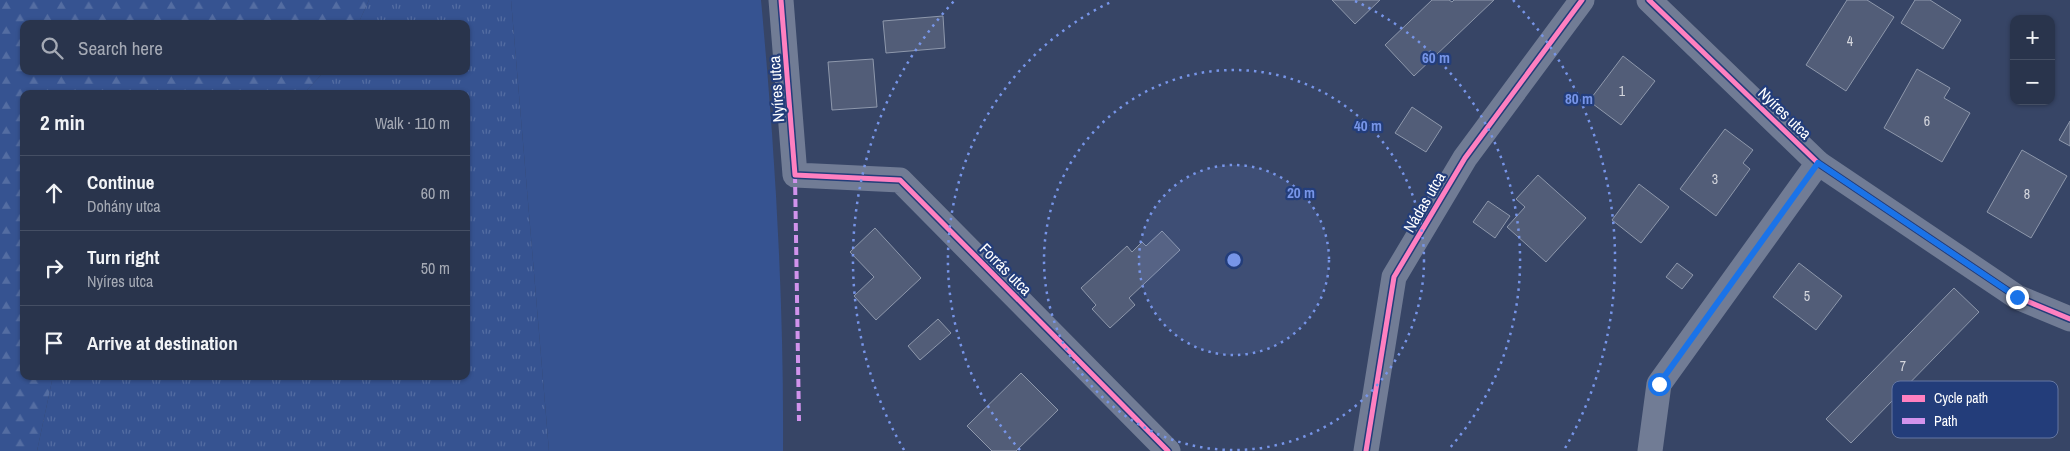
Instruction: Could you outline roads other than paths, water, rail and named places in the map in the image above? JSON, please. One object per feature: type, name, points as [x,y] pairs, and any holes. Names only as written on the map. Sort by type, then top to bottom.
[{"type":"street","name":"Nyíres utca","points":[[781,0],[795,175]]},
{"type":"street","name":"Nádas utca","points":[[1366,451],[1394,278],[1465,158],[1582,0]]},
{"type":"street","name":"Nyíres utca","points":[[1649,0],[1818,163],[2017,297],[2070,319]]},
{"type":"street","points":[[1650,451],[1659,384],[1818,163]]},
{"type":"street","name":"Forrás utca","points":[[795,175],[900,180],[1168,451]]}]
